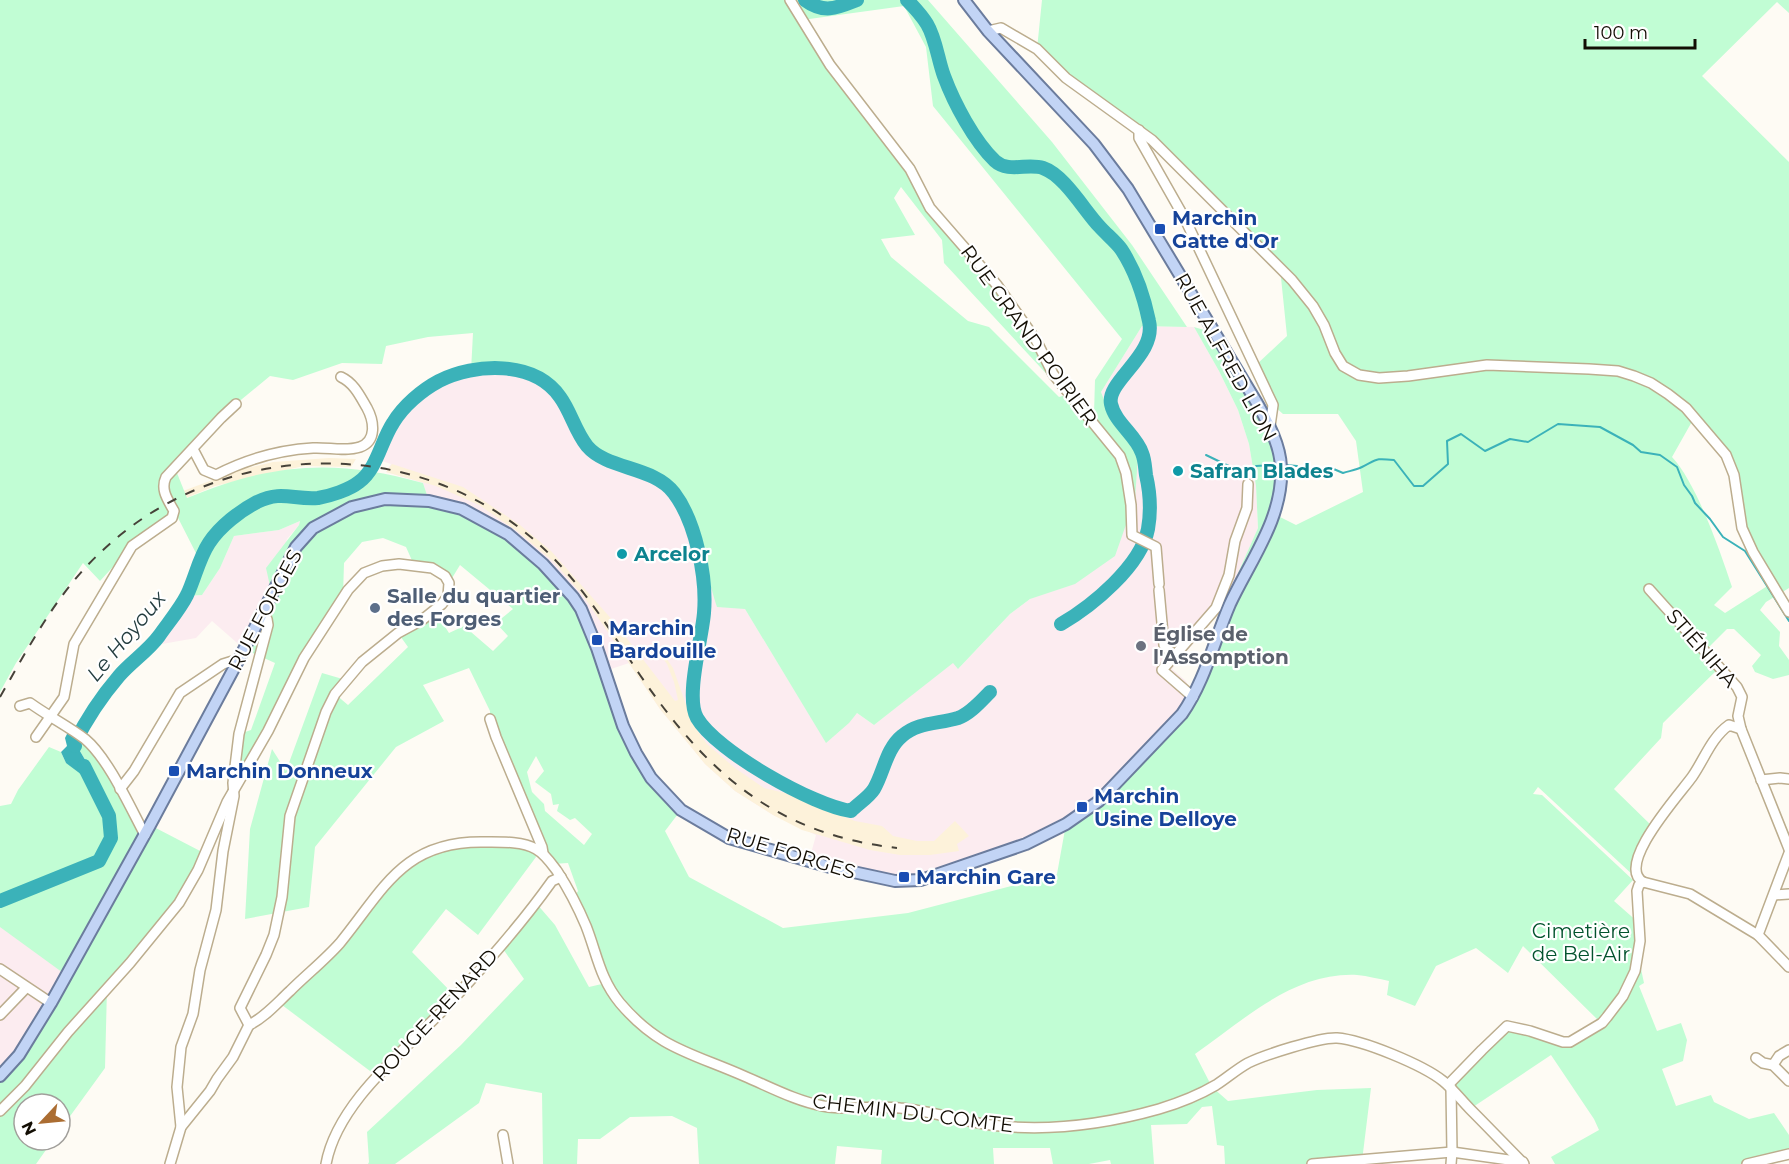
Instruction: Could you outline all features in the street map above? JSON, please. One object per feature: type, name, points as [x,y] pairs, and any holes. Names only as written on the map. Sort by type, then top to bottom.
[{"type":"main road","name":"RUE ALFRED LION","points":[[964,0],[988,30],[1094,144],[1128,189],[1270,426],[1279,452],[1281,468],[1279,495],[1274,514],[1230,605],[1193,697]]},
{"type":"main road","name":"RUE FORGES","points":[[0,1076],[20,1055],[51,1003],[145,835],[296,548],[313,528],[351,507],[385,499],[429,501],[462,509],[508,534],[573,597],[587,621],[623,726],[636,753],[651,778],[681,810],[729,838],[831,867],[895,881],[921,880],[1026,844],[1066,824],[1099,801],[1182,714],[1193,697]]},
{"type":"street","name":"RUE GRAND POIRIER","points":[[790,0],[830,65],[909,169],[930,208],[1002,292],[1036,340],[1053,374],[1120,456],[1126,473],[1131,505],[1132,535],[1156,547],[1164,645],[1174,656]]},
{"type":"street","points":[[988,30],[1001,28],[1037,49],[1066,78],[1139,129],[1292,280],[1313,306],[1343,366],[1359,375],[1379,378],[1408,376],[1487,365],[1589,369],[1618,371],[1634,376],[1668,394],[1686,408],[1726,455],[1734,475],[1743,528],[1753,552],[1789,612]]},
{"type":"street","points":[[1139,129],[1139,138],[1185,219],[1273,405],[1270,426]]},
{"type":"street","points":[[193,449],[204,470],[216,475],[242,462],[290,450],[360,447],[370,440],[373,431],[371,416],[357,391],[348,380],[341,377]]},
{"type":"street","points":[[36,736],[64,697],[74,644],[132,546],[172,518],[174,512],[163,484],[166,477],[220,418],[236,404]]},
{"type":"street","points":[[1193,697],[1162,670],[1216,608],[1229,575],[1235,541],[1247,508],[1248,484]]},
{"type":"street","points":[[0,1111],[25,1086],[68,1032],[130,963],[179,903],[198,870],[226,802],[268,731],[304,658],[335,606],[364,573],[382,566],[399,564],[432,568],[445,576],[450,589],[442,604],[422,620],[398,633],[362,662],[334,694],[326,712],[290,816],[282,897],[274,935],[240,1008],[249,1025]]},
{"type":"street","name":"STIÉNIHA","points":[[1649,590],[1737,687],[1742,697],[1738,716],[1741,729],[1789,849]]},
{"type":"street","points":[[170,1164],[181,1127],[177,1086],[182,1047],[193,1014],[216,910],[223,851],[234,795],[233,783],[239,735],[268,625],[267,619],[262,616]]},
{"type":"street","points":[[120,789],[134,771],[180,693],[223,664],[239,659]]},
{"type":"street","points":[[20,706],[30,703],[86,740],[100,756],[145,835]]},
{"type":"street","name":"CHEMIN DU COMTE","points":[[490,719],[543,853],[561,877],[587,928],[594,955],[606,983],[618,1000],[648,1032],[675,1049],[790,1096],[825,1107],[894,1107],[928,1111],[990,1125],[1036,1128],[1084,1124],[1159,1109],[1212,1087],[1248,1063],[1332,1038],[1347,1040],[1430,1071],[1450,1087],[1523,1163]]},
{"type":"street","points":[[1741,729],[1729,725],[1717,736],[1694,775],[1646,838],[1635,867],[1636,875],[1643,882],[1690,894],[1758,935],[1789,967]]},
{"type":"street","points":[[1761,780],[1789,779]]},
{"type":"street","points":[[249,1025],[253,1025],[266,1014],[329,954],[381,887],[400,868],[440,847],[457,843],[514,844],[533,847],[543,853]]},
{"type":"street","points":[[1758,935],[1789,853]]},
{"type":"street","name":"ROUGE-RENARD","points":[[326,1164],[328,1149],[355,1101],[493,954],[552,881],[561,877]]},
{"type":"street","points":[[1450,1164],[1452,1152],[1450,1087],[1482,1050],[1507,1026],[1570,1042],[1602,1023],[1623,996],[1635,971],[1640,941],[1637,891],[1643,882]]},
{"type":"street","points":[[1774,895],[1789,894]]},
{"type":"street","points":[[0,969],[51,1003]]},
{"type":"street","points":[[0,1015],[26,988]]},
{"type":"street","points":[[181,1127],[210,1091],[233,1057],[249,1025]]},
{"type":"street","points":[[1773,1065],[1779,1056],[1789,1050]]},
{"type":"street","points":[[1756,1058],[1763,1063],[1773,1065],[1789,1081]]},
{"type":"street","points":[[503,1135],[508,1164]]},
{"type":"street","points":[[1312,1164],[1452,1152],[1523,1163]]},
{"type":"street","points":[[1747,1164],[1789,1154]]},
{"type":"shaded area","points":[[1142,326],[1194,327],[1238,410],[1249,444],[1256,486],[1258,528],[1222,609],[1172,669],[1186,681],[1193,697],[1099,801],[1066,824],[921,880],[895,881],[809,861],[816,835],[773,815],[735,791],[705,764],[660,709],[629,663],[605,671],[429,501],[423,483],[386,472],[391,464],[376,459],[393,422],[424,390],[442,380],[471,371],[516,369],[531,373],[546,382],[560,396],[589,449],[626,467],[655,477],[673,492],[691,522],[699,552],[745,609],[826,742],[857,713],[874,725],[953,662],[959,668],[1010,614],[1030,599],[1138,456],[1112,420],[1101,392]]},
{"type":"shaded area","points":[[329,458],[356,459],[351,467],[304,466],[215,486],[186,498],[183,491],[239,470],[273,462]]},
{"type":"shaded area","points":[[392,464],[463,487],[520,525],[551,551],[615,623],[675,701],[678,700],[667,664],[653,645],[656,643],[673,668],[696,729],[707,744],[735,768],[764,788],[785,793],[855,821],[882,826],[893,836],[917,841],[934,841],[955,821],[969,836],[957,844],[959,851],[930,855],[900,855],[870,850],[802,830],[735,791],[705,764],[660,709],[584,597],[554,562],[517,531],[479,505],[436,486],[386,472]]},
{"type":"shaded area","points":[[300,521],[287,539],[272,595],[244,649],[212,621],[196,638],[162,644],[157,639],[186,596],[202,595],[220,568],[234,536],[279,530]]},
{"type":"shaded area","points":[[0,926],[67,975],[0,1076]]},
{"type":"green space","name":"Cimetière de Bel-Air","points":[[0,0],[928,0],[1052,142],[1132,245],[1187,327],[1142,326],[1101,392],[1112,420],[1138,456],[1135,499],[1115,556],[1075,584],[1030,599],[1010,614],[958,669],[953,663],[874,725],[857,713],[826,743],[745,609],[717,607],[695,535],[678,500],[667,486],[655,477],[602,458],[588,448],[562,399],[544,380],[509,370],[471,371],[473,333],[428,337],[386,346],[382,364],[342,363],[293,380],[270,376],[236,404],[175,468],[187,498],[247,477],[275,471],[332,468],[391,475],[423,483],[429,501],[462,509],[508,534],[573,597],[636,753],[681,810],[665,831],[689,877],[783,928],[908,913],[1057,874],[1066,824],[1099,801],[1193,697],[1222,609],[1258,528],[1256,486],[1249,444],[1238,410],[1194,327],[1214,333],[1279,452],[1274,514],[1296,525],[1363,492],[1356,441],[1338,414],[1283,414],[1273,405],[1255,366],[1287,336],[1280,268],[1152,140],[1112,112],[1037,49],[1042,0],[1789,0],[1789,13],[1777,2],[1702,76],[1789,162],[1789,588],[1766,602],[1760,610],[1780,632],[1779,646],[1789,660],[1789,675],[1773,679],[1755,672],[1752,666],[1761,655],[1734,629],[1727,629],[1706,650],[1720,667],[1663,723],[1661,738],[1614,789],[1654,828],[1634,876],[1538,787],[1533,794],[1542,795],[1633,880],[1614,901],[1639,923],[1638,955],[1644,983],[1639,986],[1657,1031],[1681,1023],[1687,1040],[1683,1061],[1662,1069],[1676,1106],[1711,1095],[1714,1102],[1749,1119],[1774,1113],[1789,1135],[1789,1154],[1747,1164],[1555,1164],[1551,1157],[1599,1130],[1551,1055],[1470,1109],[1451,1088],[1503,1029],[1563,1042],[1601,1023],[1523,946],[1508,973],[1476,948],[1436,966],[1415,1006],[1387,995],[1389,981],[1357,975],[1334,976],[1312,981],[1270,1001],[1195,1054],[1212,1087],[1228,1101],[1317,1090],[1371,1088],[1362,1161],[1312,1164],[1225,1164],[1224,1146],[1217,1145],[1212,1106],[1202,1107],[1187,1124],[1151,1125],[1154,1164],[1111,1164],[1110,1160],[1089,1164],[1053,1164],[1050,1148],[993,1148],[994,1164],[881,1164],[882,1150],[837,1146],[835,1164],[699,1164],[697,1128],[672,1116],[630,1117],[600,1139],[578,1139],[577,1164],[543,1164],[542,1093],[486,1083],[479,1103],[395,1164],[368,1164],[367,1132],[461,1045],[524,979],[501,946],[536,903],[555,925],[589,987],[606,983],[573,899],[578,891],[568,863],[552,864],[490,719],[490,711],[469,668],[423,685],[444,721],[396,747],[315,847],[309,907],[245,919],[250,829],[272,749],[286,771],[322,673],[346,680],[335,694],[348,705],[408,647],[398,633],[434,610],[449,633],[464,626],[493,651],[508,636],[496,623],[513,609],[460,565],[449,583],[445,576],[414,565],[406,547],[383,538],[362,542],[344,563],[343,596],[252,758],[235,764],[239,734],[251,730],[275,663],[244,649],[272,595],[266,568],[300,521],[279,530],[234,536],[220,568],[202,595],[186,596],[200,561],[175,512],[132,546],[100,581],[83,563],[16,663],[0,692]],"holes":[[[904,6],[926,47],[933,106],[1122,339],[1095,380],[1094,414],[1090,418],[1053,374],[997,285],[918,187],[802,20]],[[901,187],[942,240],[944,263],[1066,395],[1059,397],[989,327],[968,321],[891,257],[881,239],[915,235],[894,198]],[[1694,418],[1726,455],[1753,552],[1772,583],[1725,613],[1714,605],[1732,587],[1727,572],[1699,501],[1672,457]],[[536,756],[544,771],[535,782],[551,794],[553,805],[559,804],[557,811],[570,820],[575,818],[592,834],[584,845],[545,811],[544,804],[532,792],[527,772]]]},
{"type":"green space","points":[[86,740],[100,756],[145,834],[150,825],[204,853],[179,903],[107,988],[105,1068],[72,1113],[72,1092],[12,1092],[12,1152],[44,1152],[36,1164],[0,1164],[0,1076],[66,975],[0,927],[0,806],[11,804],[18,790],[49,747],[61,752],[66,763],[91,770],[77,746]]},
{"type":"green space","points":[[457,843],[533,847],[536,857],[478,935],[446,909],[412,952],[455,996],[378,1077],[278,1002],[329,954],[400,868]]},
{"type":"water","points":[[69,730],[86,740],[77,746],[91,770],[90,781],[66,763],[61,752],[67,746],[65,738]]},
{"type":"waterway","name":"Le Hoyoux","points":[[805,0],[825,8],[837,7],[857,0]]},
{"type":"waterway","name":"Le Hoyoux","points":[[907,0],[930,30],[948,87],[965,121],[987,153],[1000,165],[1043,168],[1066,185],[1121,249],[1135,275],[1147,312],[1149,333],[1146,345],[1116,386],[1111,404],[1113,411],[1135,440],[1143,456],[1149,495],[1148,529],[1144,543],[1126,571],[1087,607],[1061,624]]},
{"type":"waterway","name":"Le Hoyoux","points":[[75,746],[84,726],[106,692],[155,641],[177,611],[187,595],[206,549],[225,525],[244,510],[266,498],[281,496],[318,498],[355,485],[370,470],[393,423],[413,399],[439,381],[453,375],[486,368],[520,371],[535,376],[549,385],[564,403],[587,446],[606,460],[643,473],[665,484],[682,505],[694,534],[704,584],[704,613],[693,682],[694,709],[697,718],[708,731],[744,761],[814,799],[851,811],[874,789],[892,747],[902,736],[915,728],[967,714],[990,692]]},
{"type":"waterway","points":[[1309,471],[1318,472],[1329,467],[1343,473],[1377,460],[1394,460],[1414,486],[1423,486],[1448,464],[1447,441],[1461,434],[1485,451],[1510,439],[1528,442],[1558,424],[1600,427],[1633,445],[1641,452],[1660,455],[1677,467],[1695,503],[1723,537],[1745,551],[1789,621]]},
{"type":"waterway","points":[[1206,455],[1239,471]]},
{"type":"waterway","points":[[1256,466],[1274,465]]},
{"type":"waterway","points":[[1286,465],[1297,466]]},
{"type":"waterway","name":"Le Hoyoux","points":[[0,901],[99,861],[111,838],[109,816],[84,766]]},
{"type":"railway","points":[[0,697],[22,658],[72,583],[102,551],[150,513],[204,486],[262,470],[321,463],[381,468],[439,484],[493,510],[542,547],[583,592],[665,710],[691,741],[719,769],[748,793],[780,813],[815,829],[854,841],[897,848]]},
{"type":"place","name":"Marchin Gatte d'Or","points":[[1160,229]]},
{"type":"place","name":"Safran Blades","points":[[1178,471]]},
{"type":"place","name":"Arcelor","points":[[622,554]]},
{"type":"place","name":"Salle du quartier des Forges","points":[[375,608]]},
{"type":"place","name":"Marchin Bardouille","points":[[597,640]]},
{"type":"place","name":"Église de l'Assomption","points":[[1141,646]]},
{"type":"place","name":"Marchin Donneux","points":[[174,771]]},
{"type":"place","name":"Marchin Usine Delloye","points":[[1082,807]]},
{"type":"place","name":"Marchin Gare","points":[[904,877]]}]
